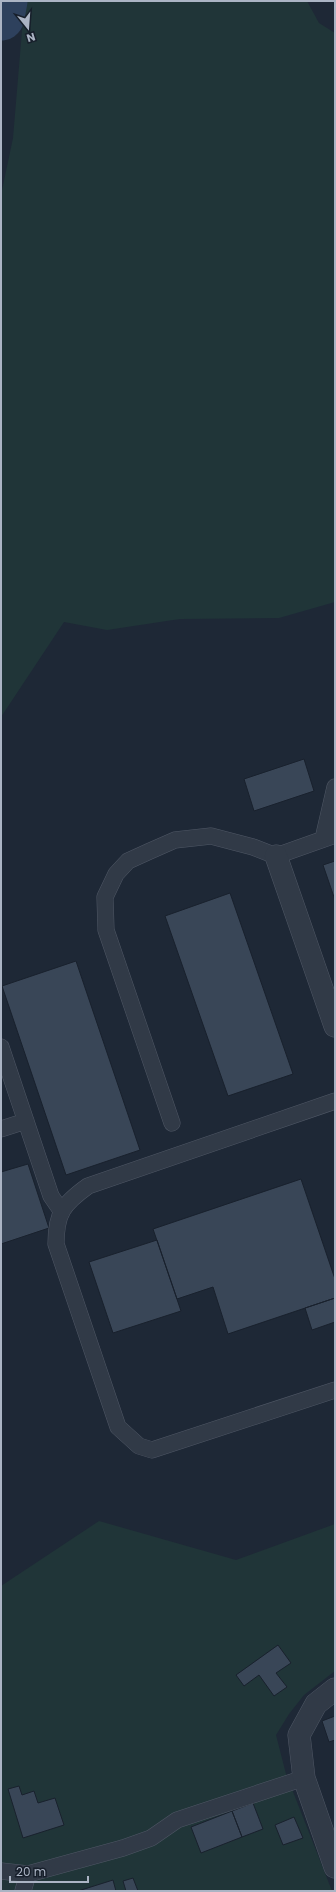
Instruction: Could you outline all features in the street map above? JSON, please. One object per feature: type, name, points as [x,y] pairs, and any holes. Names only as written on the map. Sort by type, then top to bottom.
[{"type":"street","points":[[276,856],[335,1026]]},
{"type":"street","points":[[335,1689],[316,1704],[299,1735],[304,1778],[335,1867]]},
{"type":"lane","points":[[172,1123],[106,930],[104,897],[116,874],[128,862],[175,840],[211,836],[253,846],[276,856],[329,837],[335,787]]},
{"type":"lane","points":[[1,1047],[51,1196],[62,1212]]},
{"type":"lane","points":[[335,1101],[88,1186],[70,1199],[56,1225],[56,1244],[118,1427],[139,1446],[152,1450],[335,1390]]},
{"type":"lane","points":[[1,1129],[26,1121]]},
{"type":"lane","points":[[1,1871],[28,1874],[123,1848],[151,1838],[177,1820],[304,1778]]},
{"type":"lane","points":[[23,1891],[28,1874]]},
{"type":"green space","points":[[23,1],[307,1],[319,23],[335,33],[335,602],[279,618],[180,619],[107,630],[64,622],[1,717],[1,195],[13,138],[24,7]]},
{"type":"green space","points":[[99,1521],[236,1560],[335,1524],[335,1671],[304,1695],[289,1714],[276,1735],[286,1774],[332,1891],[1,1891],[1,1586]]},
{"type":"building","points":[[304,759],[314,791],[254,811],[244,779]]},
{"type":"building","points":[[335,861],[335,900],[323,865]]},
{"type":"building","points":[[230,893],[293,1074],[228,1096],[165,916]]},
{"type":"building","points":[[76,961],[140,1150],[66,1175],[2,986]]},
{"type":"building","points":[[28,1164],[49,1228],[1,1244],[1,1172]]},
{"type":"building","points":[[301,1179],[335,1279],[335,1298],[228,1334],[213,1287],[177,1299],[153,1229]]},
{"type":"building","points":[[157,1240],[181,1311],[113,1333],[89,1262]]},
{"type":"building","points":[[335,1298],[335,1322],[312,1330],[305,1308]]},
{"type":"building","points":[[278,1645],[291,1663],[276,1673],[287,1687],[274,1696],[259,1675],[244,1686],[236,1675]]},
{"type":"building","points":[[335,1716],[335,1740],[329,1742],[322,1721]]},
{"type":"building","points":[[19,1786],[22,1795],[34,1791],[38,1803],[55,1798],[64,1825],[23,1838],[8,1789]]},
{"type":"building","points":[[253,1803],[263,1829],[242,1837],[232,1811]]},
{"type":"building","points":[[232,1811],[242,1837],[201,1853],[191,1827]]},
{"type":"building","points":[[294,1817],[303,1838],[283,1845],[275,1825]]},
{"type":"building","points":[[133,1878],[138,1891],[126,1891],[123,1881]]},
{"type":"building","points":[[113,1880],[116,1891],[78,1891]]},
{"type":"waterway","points":[[1,17],[4,1]]}]
